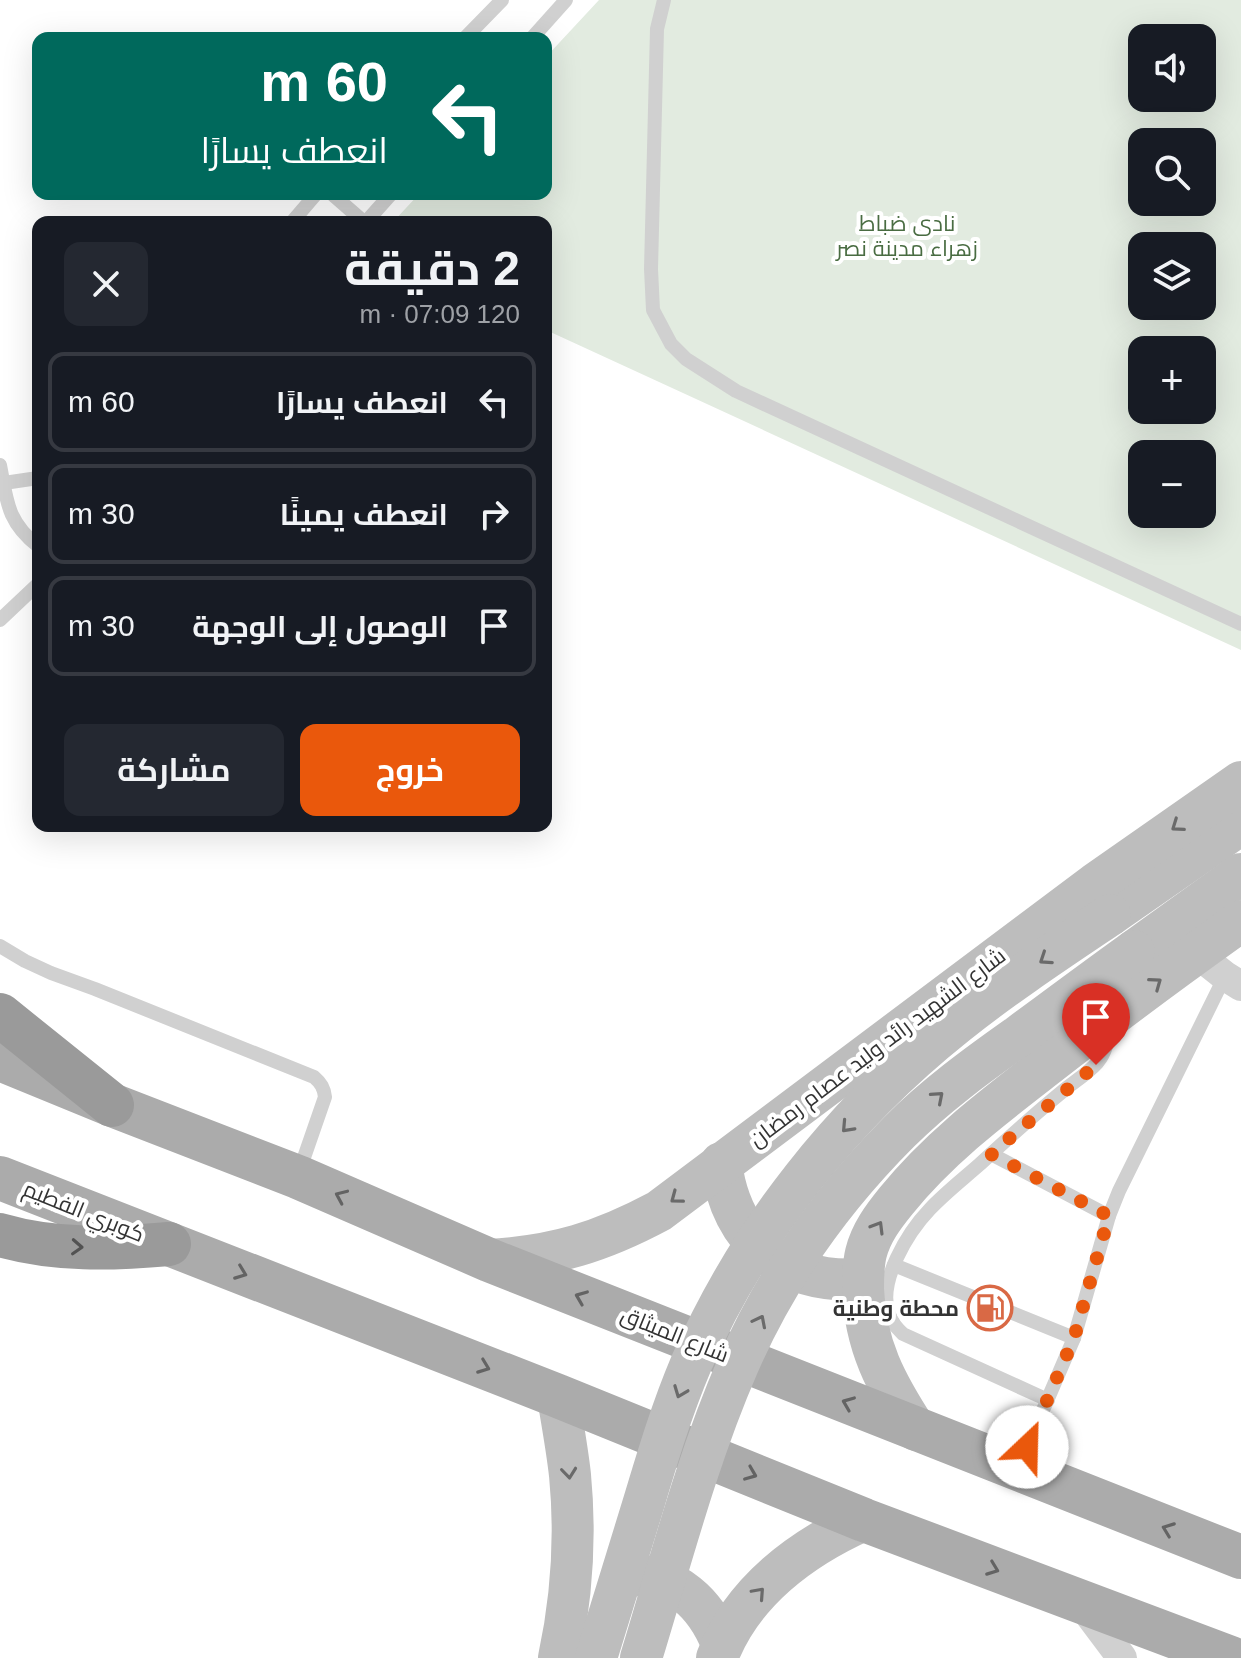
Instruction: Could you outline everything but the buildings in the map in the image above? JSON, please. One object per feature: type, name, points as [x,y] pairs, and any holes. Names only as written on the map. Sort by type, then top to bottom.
[{"type":"highway","points":[[0,1015],[112,1105]]},
{"type":"highway","points":[[0,1235],[67,1247],[118,1249],[169,1244]]},
{"type":"main road","name":"شارع الشهيد رائد وليد عصام رمضان","points":[[489,1260],[545,1255],[604,1238],[659,1211],[1095,884],[1241,782]]},
{"type":"main road","points":[[596,1658],[673,1411],[710,1323],[735,1276],[794,1189],[869,1103],[954,1025],[1001,989],[1241,824]]},
{"type":"main road","points":[[641,1658],[717,1417],[738,1364],[763,1312],[825,1216],[861,1172],[943,1092],[1241,874]]},
{"type":"main road","points":[[878,1272],[866,1253],[871,1238],[916,1176],[948,1144],[1106,1020],[1221,972],[1241,921]]},
{"type":"main road","points":[[0,1059],[112,1105]]},
{"type":"main road","name":"شارع الميثاق","points":[[112,1105],[298,1177],[489,1260],[1241,1557]]},
{"type":"main road","points":[[721,1163],[724,1185],[741,1225],[771,1257],[806,1274],[834,1279],[878,1272]]},
{"type":"main road","name":"كوبري الفطيم","points":[[0,1178],[169,1244]]},
{"type":"main road","points":[[169,1244],[864,1520],[1231,1658]]},
{"type":"main road","points":[[878,1272],[864,1304],[867,1330],[885,1381],[916,1430]]},
{"type":"main road","points":[[558,1396],[573,1512],[570,1593],[559,1658]]},
{"type":"main road","points":[[720,1651],[735,1622],[755,1595],[779,1572],[833,1533],[864,1520]]},
{"type":"main road","points":[[570,1593],[585,1584],[619,1575],[654,1578],[673,1585],[696,1602],[715,1625],[720,1651]]},
{"type":"street","points":[[1080,1602],[1122,1658]]},
{"type":"lane","points":[[471,32],[502,0]]},
{"type":"lane","points":[[537,32],[566,0]]},
{"type":"lane","points":[[664,0],[657,29],[651,269],[653,310],[671,344],[686,359],[736,391],[1241,624]]},
{"type":"lane","points":[[297,216],[311,200]]},
{"type":"lane","points":[[339,200],[358,216]]},
{"type":"lane","points":[[371,216],[385,200]]},
{"type":"lane","points":[[0,465],[12,516],[19,529],[32,541]]},
{"type":"lane","points":[[4,483],[32,479]]},
{"type":"lane","points":[[0,620],[32,590]]},
{"type":"lane","points":[[0,946],[51,973],[314,1077],[324,1089],[325,1097],[298,1177]]},
{"type":"lane","points":[[1017,1470],[1074,1338],[1109,1216],[1221,972]]},
{"type":"lane","points":[[878,1272],[928,1210],[1096,1065],[1108,1037],[1106,1020]]},
{"type":"lane","points":[[991,1154],[1109,1216]]},
{"type":"lane","points":[[878,1272],[1074,1338]]},
{"type":"lane","points":[[878,1272],[888,1313],[893,1325],[903,1334],[1048,1400]]},
{"type":"green space","name":"نادى ضباط زهراء مدينة نصر","points":[[599,0],[1241,0],[1241,650],[552,333],[552,216],[399,216],[413,200],[552,200],[552,51]]},
{"type":"place","name":"محطة وطنية","points":[[990,1308]]},
{"type":"route","points":[[1027,1447],[1074,1338],[1109,1216],[991,1154],[1096,1065]]}]
